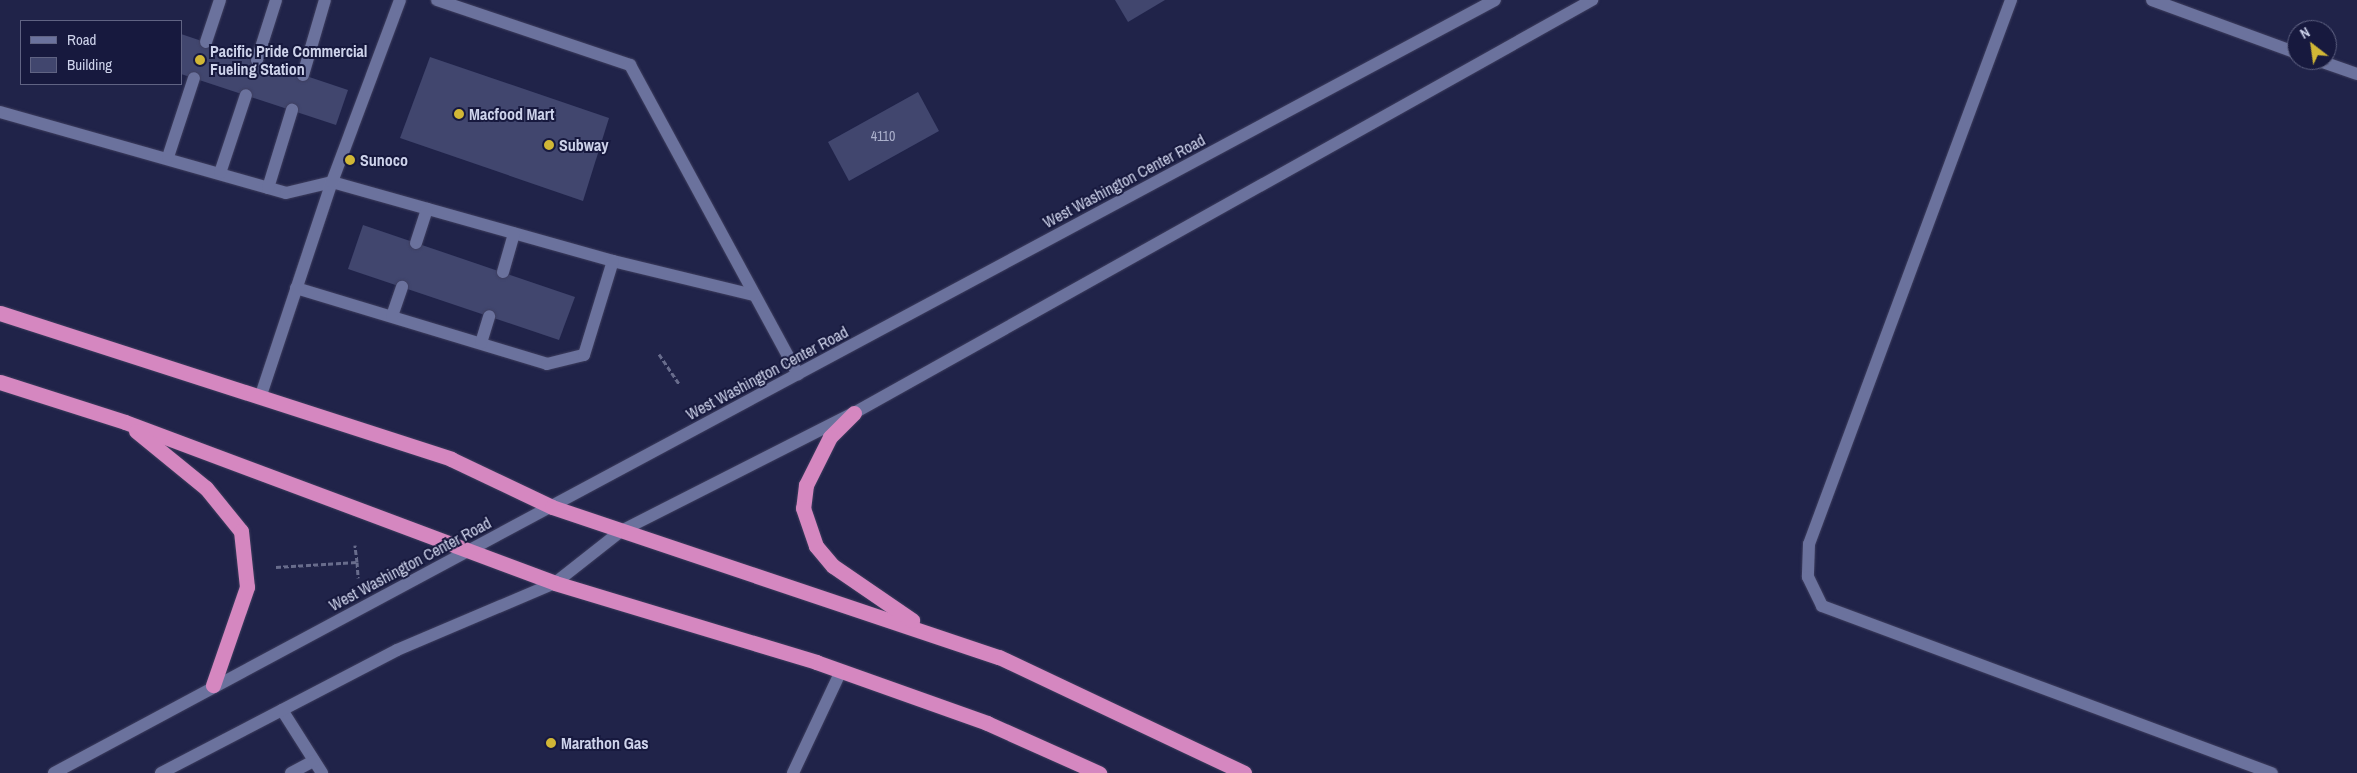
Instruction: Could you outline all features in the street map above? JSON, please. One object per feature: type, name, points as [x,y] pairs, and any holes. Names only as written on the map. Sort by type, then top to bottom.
[{"type":"highway","points":[[0,313],[451,459],[552,507],[930,632],[999,657],[1244,773]]},
{"type":"highway","points":[[0,382],[125,422],[555,583],[841,671],[987,723],[1099,773]]},
{"type":"highway","points":[[854,413],[830,437],[806,485],[803,508],[809,529],[816,546],[833,566],[930,632]]},
{"type":"highway","points":[[125,422],[206,488],[241,531],[247,587],[212,685]]},
{"type":"main road","points":[[206,42],[220,0]]},
{"type":"main road","points":[[257,60],[276,0]]},
{"type":"main road","points":[[303,75],[325,0]]},
{"type":"main road","points":[[260,398],[332,182],[400,0]]},
{"type":"main road","points":[[437,0],[630,65],[798,374]]},
{"type":"main road","name":"West Washington Center Road","points":[[54,773],[212,685],[468,552],[1495,0]]},
{"type":"main road","points":[[161,773],[397,650],[555,583],[621,531],[854,413],[1592,0]]},
{"type":"main road","points":[[2011,0],[1809,544],[1808,577],[1822,606],[2272,773]]},
{"type":"main road","points":[[2152,0],[2287,49]]},
{"type":"main road","points":[[2337,67],[2357,74]]},
{"type":"main road","points":[[168,157],[194,78]]},
{"type":"main road","points":[[220,173],[246,95]]},
{"type":"main road","points":[[268,188],[292,110]]},
{"type":"main road","points":[[0,112],[168,157],[286,193],[332,182],[613,261],[754,295]]},
{"type":"main road","points":[[416,243],[427,209]]},
{"type":"main road","points":[[503,272],[514,234]]},
{"type":"main road","points":[[296,288],[547,364],[584,355],[613,261]]},
{"type":"main road","points":[[392,316],[402,287]]},
{"type":"main road","points":[[481,343],[489,316]]},
{"type":"main road","points":[[793,773],[841,671]]},
{"type":"main road","points":[[282,710],[322,773]]},
{"type":"main road","points":[[291,773],[314,761]]},
{"type":"path","points":[[659,354],[679,384]]},
{"type":"path","points":[[355,545],[358,579]]},
{"type":"path","points":[[276,566],[357,562]]},
{"type":"building","points":[[1115,0],[1165,0],[1128,22]]},
{"type":"building","points":[[182,34],[348,90],[336,125],[182,74]]},
{"type":"building","points":[[430,57],[609,118],[583,201],[400,138]]},
{"type":"building","points":[[918,92],[939,131],[849,181],[828,142]]},
{"type":"building","points":[[363,225],[575,297],[559,340],[348,269]]},
{"type":"place","name":"Pacific Pride Commercial Fueling Station","points":[[200,60]]},
{"type":"place","name":"Macfood Mart","points":[[459,114]]},
{"type":"place","name":"Subway","points":[[549,145]]},
{"type":"place","name":"Sunoco","points":[[350,160]]},
{"type":"place","name":"Marathon Gas","points":[[551,743]]}]
